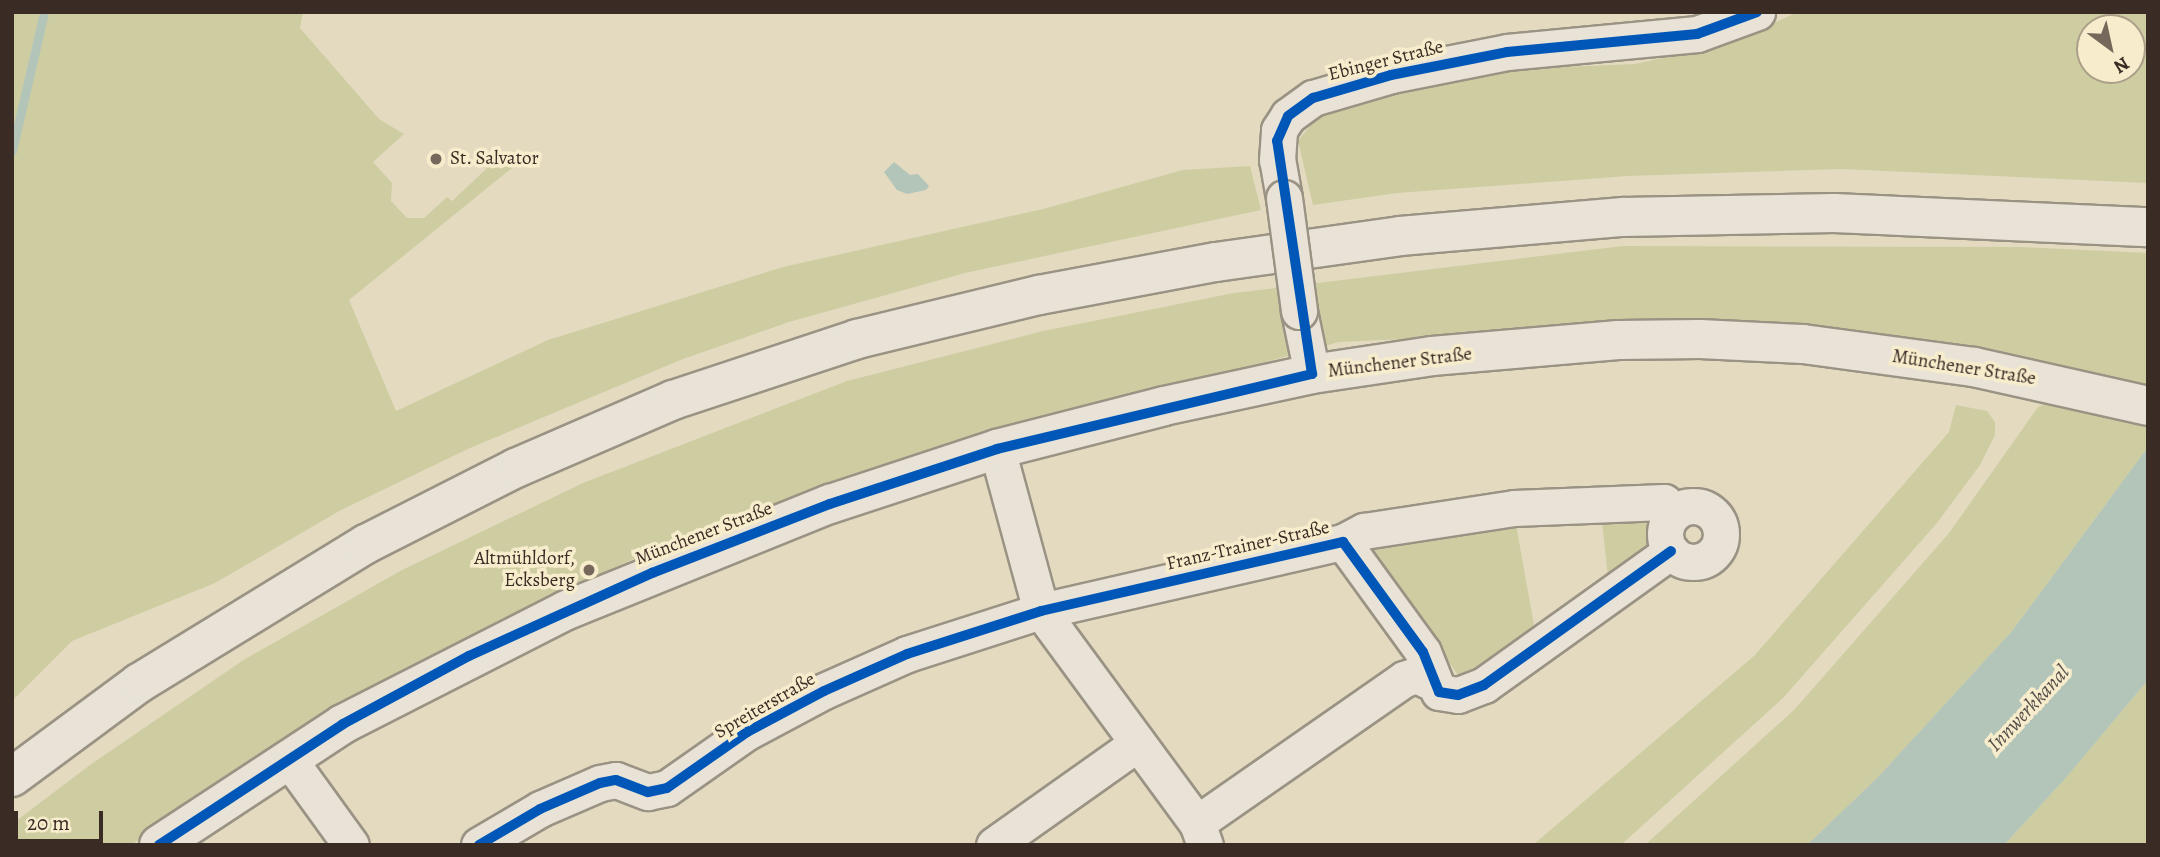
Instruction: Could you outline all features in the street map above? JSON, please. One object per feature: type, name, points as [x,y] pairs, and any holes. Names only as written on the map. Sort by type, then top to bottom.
[{"type":"main road","points":[[12,777],[139,682],[366,544],[516,468],[673,400],[857,339],[1039,295],[1216,262],[1400,236],[1623,217],[1834,213],[2148,227]]},
{"type":"main road","name":"Münchener Straße","points":[[159,845],[288,758],[458,662],[567,610],[830,504],[997,449],[1311,374],[1446,355],[1618,340],[1700,339],[1857,351],[2069,386],[2148,406]]},
{"type":"street","name":"Ebinger Straße","points":[[1311,374],[1299,312],[1278,160],[1279,130],[1300,106],[1322,94],[1391,75],[1507,52],[1697,34],[1757,12]]},
{"type":"street","points":[[997,449],[1041,611],[1201,834],[1404,679],[1416,675],[1433,683],[1447,695],[1471,693],[1671,551],[1666,526],[1675,512]]},
{"type":"street","name":"Franz-Trainer-Straße","points":[[1041,611],[1343,542],[1364,531],[1514,508],[1664,502],[1675,512],[1692,506],[1710,511],[1721,536],[1714,553],[1697,562],[1671,551]]},
{"type":"street","name":"Franz-Trainer-Straße","points":[[1343,542],[1423,652],[1433,683]]},
{"type":"street","name":"Spreiterstraße","points":[[479,845],[540,809],[600,783],[616,780],[648,792],[667,788],[747,732],[824,691],[907,654],[1041,611]]},
{"type":"street","points":[[994,845],[1138,743]]},
{"type":"street","points":[[288,758],[351,845]]},
{"type":"green space","points":[[12,12],[303,12],[300,28],[379,119],[404,134],[373,162],[392,183],[391,201],[407,218],[424,218],[447,197],[452,201],[499,157],[512,168],[349,300],[396,411],[548,340],[783,267],[1043,209],[1183,170],[1250,166],[1261,210],[965,273],[789,322],[683,359],[470,448],[341,510],[215,583],[72,641],[12,701]]},
{"type":"green space","points":[[1798,12],[2148,12],[2148,183],[1842,169],[1628,176],[1397,193],[1313,205],[1298,141],[1321,112],[1512,69],[1635,64],[1730,43]]},
{"type":"green space","points":[[1623,246],[2020,247],[2148,253],[2148,391],[1492,335],[1339,342],[1181,385],[649,552],[501,619],[262,752],[131,845],[12,845],[12,824],[90,765],[245,659],[402,570],[583,483],[847,381],[1043,331],[1234,293]]},
{"type":"green space","points":[[2052,401],[2148,423],[2148,447],[2012,631],[1878,777],[1807,845],[1645,845],[1795,709],[1949,533],[2038,407]]},
{"type":"green space","points":[[1956,405],[1987,411],[1995,422],[1995,435],[1980,465],[1937,523],[1783,698],[1621,845],[1533,845],[1755,655],[1949,432]]},
{"type":"green space","points":[[1601,513],[1652,517],[1651,547],[1608,577]]},
{"type":"green space","points":[[1515,519],[1536,636],[1465,677],[1458,675],[1365,546]]},
{"type":"green space","points":[[2148,680],[2148,845],[2004,845],[2064,780]]},
{"type":"water","points":[[894,162],[910,175],[918,174],[929,186],[926,190],[907,194],[897,190],[884,172]]},
{"type":"water","name":"Innwerkkanal","points":[[2148,447],[2148,680],[2064,780],[2004,845],[1807,845],[1878,777],[2012,631]]},
{"type":"waterway","points":[[12,151],[44,12]]},
{"type":"cycle path","points":[[159,845],[343,724],[469,656],[652,573],[830,504],[997,449],[1312,374],[1277,141],[1288,116],[1313,98],[1391,75],[1507,52],[1697,34],[1757,12]]},
{"type":"cycle path","points":[[479,845],[540,809],[600,783],[616,780],[648,792],[667,788],[747,732],[824,691],[907,654],[1041,611],[1343,542],[1423,652],[1439,692],[1458,695],[1484,685],[1671,551]]},
{"type":"place","name":"St. Salvator","points":[[436,159]]},
{"type":"place","name":"Altmühldorf, Ecksberg","points":[[589,570]]}]
